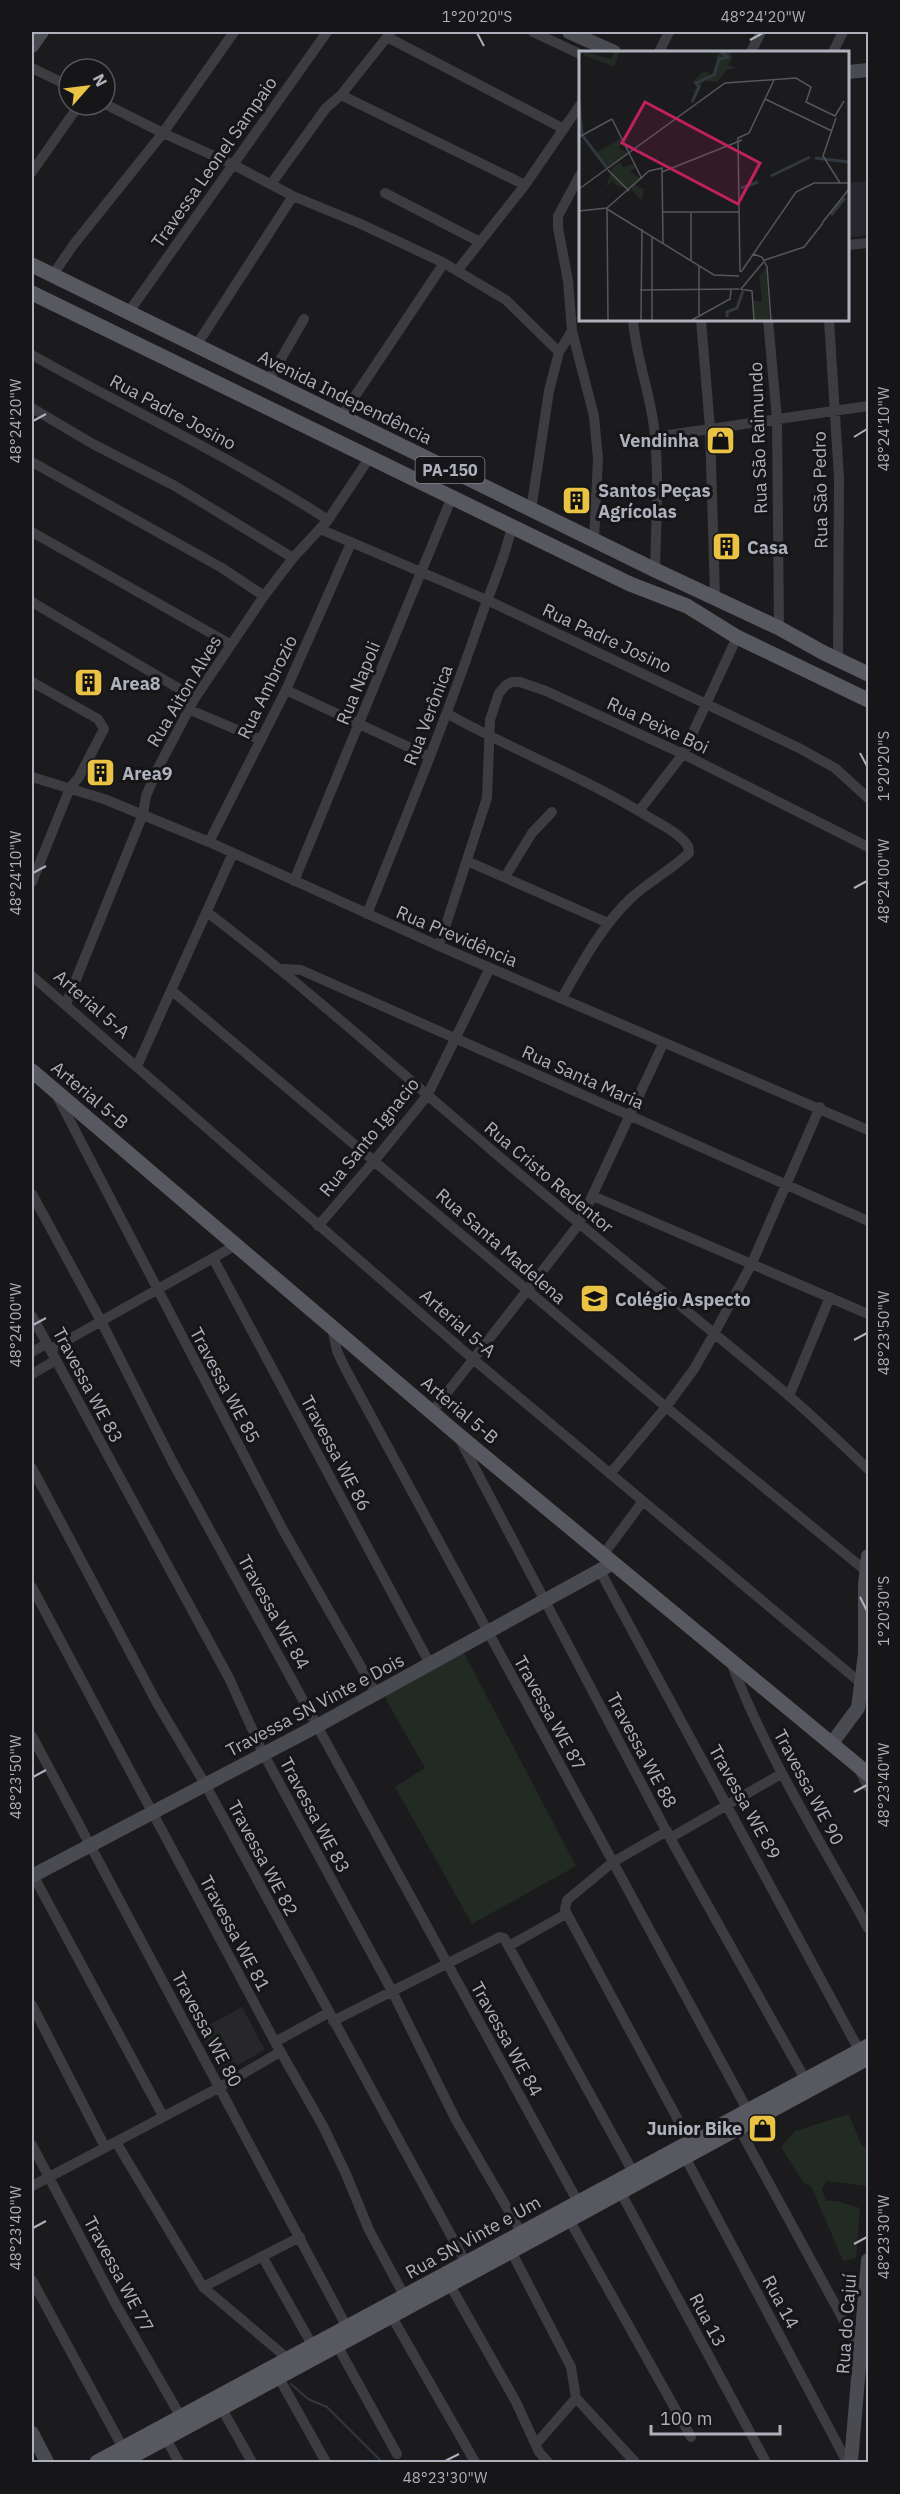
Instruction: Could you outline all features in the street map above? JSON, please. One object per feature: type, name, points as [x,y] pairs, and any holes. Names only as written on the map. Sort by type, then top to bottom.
[{"type":"main road","name":"Avenida Independência","points":[[32,266],[531,510],[779,628],[868,674]]},
{"type":"main road","points":[[68,310],[81,290]]},
{"type":"main road","name":"PA-150","points":[[32,293],[630,584],[687,606],[737,637],[868,700]]},
{"type":"main road","name":"Arterial 5-B","points":[[32,1071],[606,1563],[729,1657],[868,1774]]},
{"type":"main road","name":"Rua SN Vinte e Um","points":[[97,2463],[166,2439],[279,2378],[316,2351],[350,2332],[450,2285],[570,2221],[613,2193],[685,2157],[748,2111],[806,2079],[866,2055]]},
{"type":"main road","name":"Rua SN Vinte e Um","points":[[383,2317],[405,2297],[520,2232],[578,2202],[613,2193],[633,2172],[690,2142],[739,2128],[866,2055]]},
{"type":"main road","name":"Rua SN Vinte e Um","points":[[123,2455],[181,2417],[287,2358],[338,2347],[350,2332]]},
{"type":"street","points":[[32,46],[42,32]]},
{"type":"street","points":[[52,276],[74,244],[163,133],[234,32]]},
{"type":"street","name":"Travessa Leonel Sampaio","points":[[128,313],[327,32]]},
{"type":"street","points":[[533,32],[579,54]]},
{"type":"street","points":[[660,51],[669,32]]},
{"type":"street","points":[[752,51],[761,32]]},
{"type":"street","points":[[833,51],[843,32]]},
{"type":"street","points":[[575,33],[612,51]]},
{"type":"street","points":[[271,184],[326,108],[341,95],[389,34],[564,129]]},
{"type":"street","points":[[32,68],[57,80]]},
{"type":"street","points":[[849,72],[868,70]]},
{"type":"street","points":[[341,95],[525,185]]},
{"type":"street","points":[[457,271],[525,185],[579,106]]},
{"type":"street","points":[[117,110],[232,164],[293,196],[361,224],[444,263],[506,300],[559,352]]},
{"type":"street","points":[[32,172],[71,117]]},
{"type":"street","points":[[579,177],[558,216],[558,228],[568,281],[572,331],[594,416],[598,459],[594,540]]},
{"type":"street","points":[[385,193],[480,242]]},
{"type":"street","points":[[196,346],[293,196]]},
{"type":"street","points":[[849,245],[868,243]]},
{"type":"street","points":[[341,417],[444,263]]},
{"type":"street","points":[[568,281],[579,279]]},
{"type":"street","points":[[268,381],[304,319]]},
{"type":"street","points":[[633,321],[636,353],[650,397],[656,437],[655,570]]},
{"type":"street","points":[[701,321],[710,428],[715,597]]},
{"type":"street","name":"Rua São Raimundo","points":[[768,321],[777,421],[779,628]]},
{"type":"street","name":"Rua São Pedro","points":[[829,321],[839,478],[838,660]]},
{"type":"street","points":[[531,510],[549,391],[559,352],[572,331]]},
{"type":"street","name":"Rua Padre Josino","points":[[32,355],[185,436],[284,492],[351,543],[487,600],[825,762],[868,798]]},
{"type":"street","points":[[656,437],[868,406]]},
{"type":"street","points":[[32,408],[93,444],[175,486],[293,558]]},
{"type":"street","name":"Rua Aiton Alves","points":[[66,1004],[143,814],[146,796],[188,709],[264,596],[293,558],[324,524],[370,457]]},
{"type":"street","points":[[32,462],[203,558],[264,596]]},
{"type":"street","name":"Rua Napoli","points":[[294,880],[452,497]]},
{"type":"street","name":"Rua Verônica","points":[[367,914],[448,714],[487,600],[508,549],[512,526]]},
{"type":"street","points":[[32,532],[230,644]]},
{"type":"street","name":"Rua Ambrozio","points":[[209,842],[286,690],[351,543]]},
{"type":"street","points":[[32,602],[195,698]]},
{"type":"street","points":[[639,811],[683,754],[737,637]]},
{"type":"street","points":[[32,682],[98,719],[104,727],[103,734],[79,777],[70,788],[32,882]]},
{"type":"street","name":"Rua Peixe Boi","points":[[490,738],[490,720],[499,693],[506,685],[520,682],[546,691],[683,754],[868,847]]},
{"type":"street","points":[[32,687],[45,689]]},
{"type":"street","points":[[286,690],[430,757]]},
{"type":"street","points":[[188,709],[261,740]]},
{"type":"street","points":[[448,714],[490,738],[580,780],[639,811],[686,842],[690,850],[686,856],[630,899],[608,923],[586,955],[562,998]]},
{"type":"street","points":[[439,946],[487,798],[490,738]]},
{"type":"street","name":"Rua Previdência","points":[[32,777],[143,814],[663,1044],[820,1107],[868,1130]]},
{"type":"street","points":[[505,877],[532,833],[552,812]]},
{"type":"street","points":[[137,1066],[233,853]]},
{"type":"street","points":[[467,861],[608,923]]},
{"type":"street","name":"Rua Cristo Redentor","points":[[207,912],[283,969],[427,1096],[789,1396],[868,1469]]},
{"type":"street","name":"Rua Santo Ignacio","points":[[318,1226],[427,1096],[457,1040],[490,968]]},
{"type":"street","name":"Rua Santa Maria","points":[[283,969],[302,970],[868,1221]]},
{"type":"street","name":"Arterial 5-A","points":[[32,976],[472,1359],[865,1687]]},
{"type":"street","name":"Rua Santa Madelena","points":[[171,990],[666,1407],[867,1571]]},
{"type":"street","points":[[432,1412],[579,1224],[663,1044]]},
{"type":"street","name":"Travessa WE 85","points":[[54,1089],[156,1290],[282,1528],[376,1693]]},
{"type":"street","points":[[610,1474],[666,1407],[694,1369],[714,1335],[752,1263],[820,1107]]},
{"type":"street","name":"Travessa WE 84","points":[[32,1194],[172,1461],[578,2202]]},
{"type":"street","points":[[593,1196],[868,1314]]},
{"type":"street","points":[[32,1352],[101,1322],[236,1245]]},
{"type":"street","name":"Travessa WE 86","points":[[213,1258],[430,1664]]},
{"type":"street","points":[[789,1396],[830,1297]]},
{"type":"street","name":"Travessa WE 83","points":[[32,1316],[229,1678],[263,1753],[392,1991],[456,2120],[520,2232]]},
{"type":"street","name":"Travessa WE 87","points":[[332,1327],[340,1359],[486,1632],[748,2111]]},
{"type":"street","points":[[32,1374],[56,1360]]},
{"type":"street","name":"Travessa WE 88","points":[[456,1433],[668,1834],[806,2079]]},
{"type":"street","name":"Travessa WE 82","points":[[32,1468],[157,1703],[205,1784],[466,2263]]},
{"type":"street","points":[[606,1563],[643,1501]]},
{"type":"street","points":[[832,1743],[858,1707],[865,1687],[868,1556]]},
{"type":"street","name":"Travessa SN Vinte e Dois","points":[[32,1875],[317,1726],[543,1601],[606,1563]]},
{"type":"street","name":"Travessa WE 89","points":[[606,1563],[728,1804],[866,2055]]},
{"type":"street","name":"Travessa WE 81","points":[[32,1587],[278,2047],[323,2126],[369,2230],[405,2297]]},
{"type":"street","name":"Travessa WE 90","points":[[729,1657],[746,1701],[781,1774],[868,1928]]},
{"type":"street","name":"Travessa WE 80","points":[[32,1736],[88,1845],[350,2332]]},
{"type":"street","points":[[855,1763],[868,1787]]},
{"type":"street","points":[[690,2142],[566,1914],[565,1903],[613,1862],[728,1804],[781,1774]]},
{"type":"street","points":[[32,1875],[163,2116]]},
{"type":"street","points":[[509,1946],[566,1914]]},
{"type":"street","points":[[32,2186],[220,2087],[278,2047],[331,2017],[392,1991],[500,1937],[504,1938],[509,1946],[633,2172]]},
{"type":"street","points":[[32,2005],[105,2147]]},
{"type":"street","points":[[739,2128],[862,2355]]},
{"type":"street","points":[[116,2142],[202,2286],[287,2358]]},
{"type":"street","name":"Travessa WE 77","points":[[32,2145],[115,2303],[181,2417]]},
{"type":"street","name":"Rua 14","points":[[685,2157],[847,2463]]},
{"type":"street","name":"Rua 13","points":[[613,2193],[766,2463]]},
{"type":"street","points":[[570,2221],[691,2437]]},
{"type":"street","points":[[202,2286],[300,2237]]},
{"type":"street","points":[[511,2251],[571,2367],[576,2398],[635,2463]]},
{"type":"street","points":[[262,2256],[316,2351]]},
{"type":"street","name":"Rua do Cajuí","points":[[851,2463],[866,2312],[868,2260]]},
{"type":"street","points":[[32,2280],[123,2455]]},
{"type":"street","points":[[450,2285],[539,2452],[548,2463]]},
{"type":"street","points":[[383,2317],[475,2463]]},
{"type":"street","points":[[338,2347],[397,2454]]},
{"type":"street","points":[[279,2378],[326,2463]]},
{"type":"street","points":[[536,2444],[576,2398]]},
{"type":"street","points":[[222,2409],[252,2463]]},
{"type":"street","points":[[32,2433],[47,2463]]},
{"type":"street","points":[[166,2439],[179,2463]]},
{"type":"shaded area","points":[[868,181],[868,235],[849,238],[849,183]]},
{"type":"shaded area","points":[[464,1653],[576,1866],[472,1924],[395,1787],[425,1768],[384,1696]]},
{"type":"shaded area","points":[[242,2007],[265,2050],[223,2073],[198,2031]]},
{"type":"shaded area","points":[[216,2026],[234,2057],[221,2064],[204,2033]]},
{"type":"shaded area","points":[[849,2114],[861,2144],[868,2149],[868,2186],[826,2181],[822,2189],[826,2201],[837,2201],[860,2208],[856,2258],[843,2261],[811,2186],[803,2182],[781,2147],[795,2131]]},
{"type":"waterway","points":[[291,2384],[308,2399],[327,2407],[382,2462]]},
{"type":"place","name":"Vendinha","points":[[720,440]]},
{"type":"place","name":"Santos Peças Agrícolas","points":[[577,500]]},
{"type":"place","name":"Casa","points":[[726,547]]},
{"type":"place","name":"Area8","points":[[89,683]]},
{"type":"place","name":"Area9","points":[[101,773]]},
{"type":"place","name":"Colégio Aspecto","points":[[594,1299]]},
{"type":"place","name":"Junior Bike","points":[[763,2128]]}]
